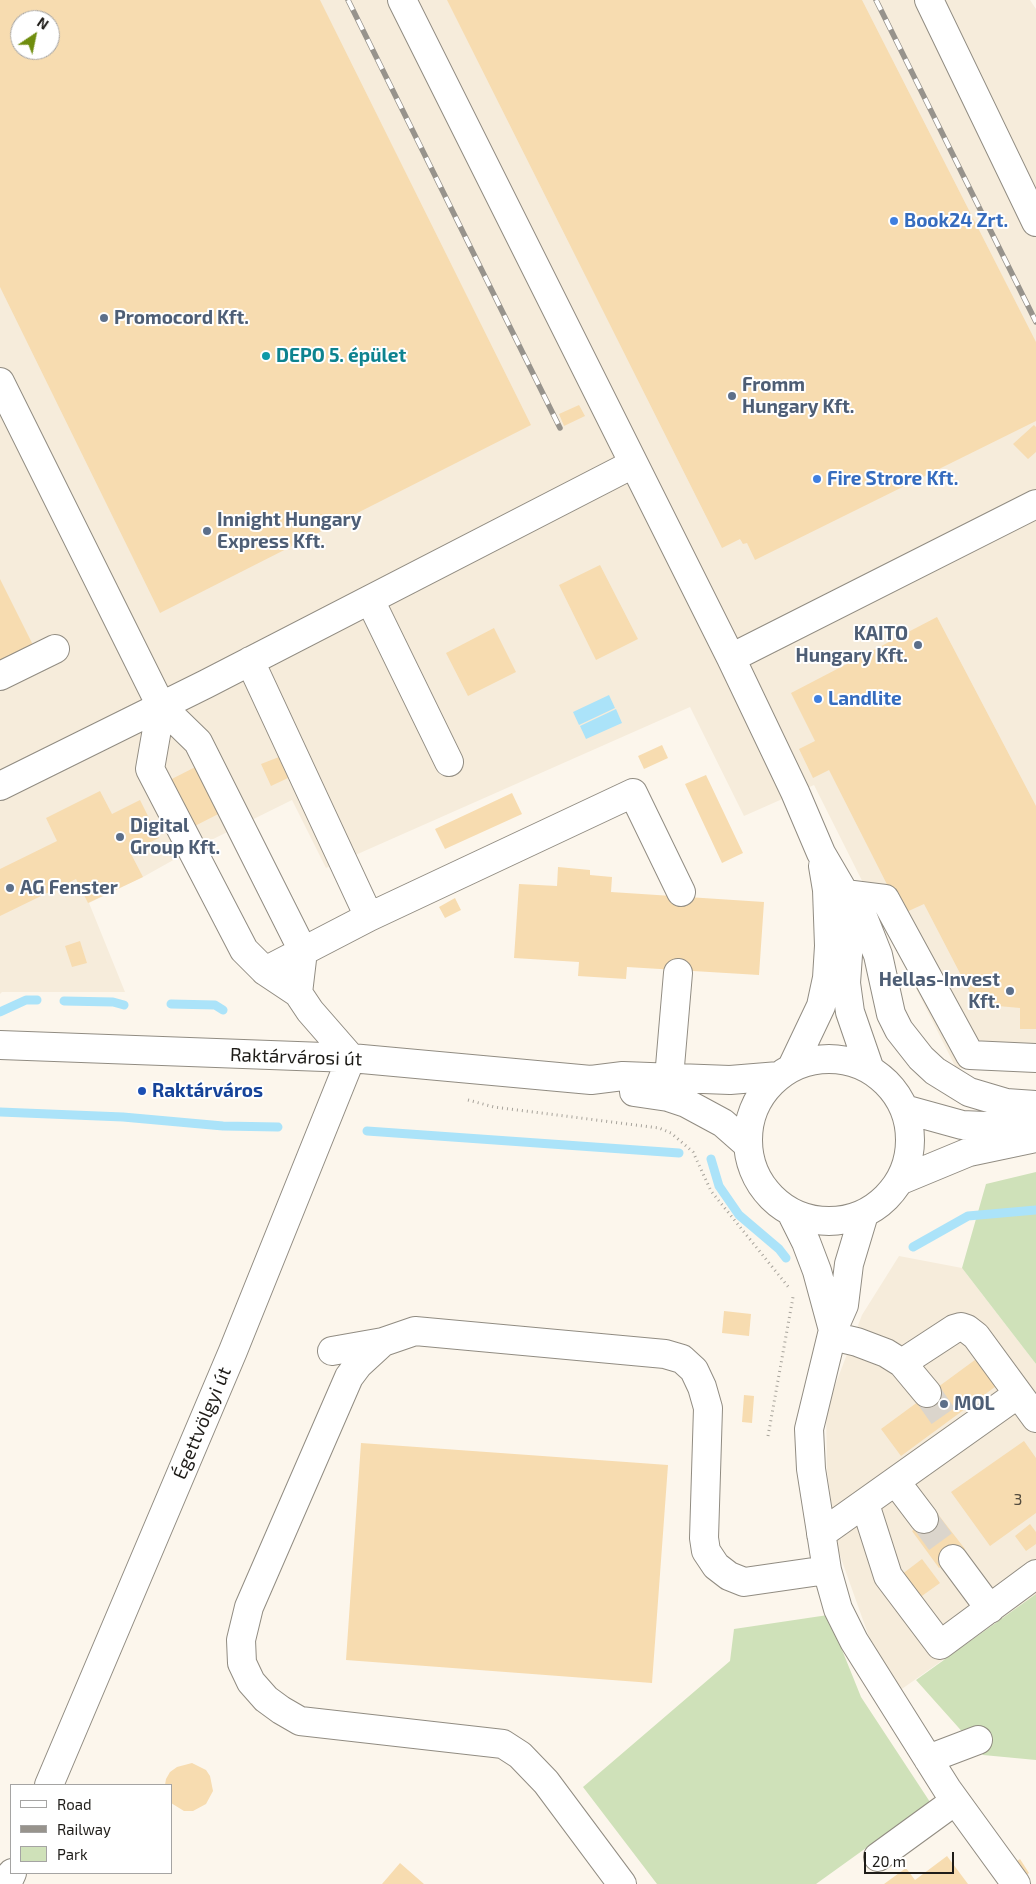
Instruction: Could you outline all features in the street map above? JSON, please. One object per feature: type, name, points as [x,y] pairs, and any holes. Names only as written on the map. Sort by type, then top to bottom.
[{"type":"street","points":[[402,0],[731,658],[795,792],[821,853],[845,894],[863,917],[878,955],[891,1014],[898,1030],[921,1058],[935,1071],[969,1092],[1006,1103],[1036,1105]]},
{"type":"street","points":[[928,0],[1036,222]]},
{"type":"street","points":[[0,382],[161,706],[198,742],[303,950],[298,993]]},
{"type":"street","points":[[0,786],[370,600],[633,464]]},
{"type":"street","points":[[731,658],[1036,504]]},
{"type":"street","points":[[370,600],[449,762]]},
{"type":"street","points":[[0,676],[55,649]]},
{"type":"street","points":[[250,661],[369,917]]},
{"type":"street","points":[[161,706],[150,769],[244,950],[265,971],[298,993],[310,1011],[351,1058]]},
{"type":"street","points":[[265,971],[369,917],[633,793],[680,892]]},
{"type":"street","points":[[786,1072],[821,1006],[827,978],[829,946],[827,890],[821,853]]},
{"type":"street","points":[[845,894],[885,899],[970,1054],[1036,1058]]},
{"type":"street","points":[[845,894],[849,941],[846,983],[850,1012],[870,1070]]},
{"type":"street","points":[[669,1078],[678,973]]},
{"type":"street","name":"Raktárvárosi út","points":[[0,1045],[351,1058],[591,1080],[625,1090],[668,1097],[686,1103],[723,1123],[748,1145]]},
{"type":"street","name":"Égettvölgyi út","points":[[49,1784],[233,1351],[351,1058]]},
{"type":"street","name":"Raktárvárosi út","points":[[831,1059],[855,1063],[870,1070],[890,1087],[904,1109],[909,1124],[909,1153],[906,1168],[900,1181],[884,1200],[864,1214],[850,1219],[820,1221],[805,1218],[792,1212],[766,1192],[756,1177],[750,1162],[748,1129],[758,1099],[767,1086],[786,1072],[807,1062],[831,1059]]},
{"type":"street","name":"Raktárvárosi út","points":[[591,1080],[624,1076],[730,1080],[786,1072]]},
{"type":"street","points":[[904,1109],[962,1125],[985,1126],[1036,1123]]},
{"type":"street","name":"Raktárvárosi út","points":[[900,1181],[968,1152],[1036,1138]]},
{"type":"street","points":[[792,1212],[817,1271],[832,1333]]},
{"type":"street","points":[[864,1214],[849,1264],[844,1305],[832,1333],[814,1401],[809,1429],[811,1469],[827,1570],[838,1609],[854,1641],[951,1795],[1016,1884]]},
{"type":"street","points":[[902,1363],[954,1329],[961,1328],[976,1336],[1036,1418]]},
{"type":"street","points":[[332,1351],[383,1342],[415,1331],[665,1354],[682,1359],[694,1370],[702,1387],[708,1408],[704,1538],[706,1551],[716,1566],[729,1576],[744,1582],[827,1570]]},
{"type":"street","points":[[832,1333],[886,1353],[902,1363],[927,1393]]},
{"type":"street","points":[[383,1342],[358,1365],[349,1377],[249,1607],[241,1640],[242,1663],[251,1682],[266,1699],[300,1721],[503,1744],[520,1755],[546,1782],[622,1884]]},
{"type":"street","points":[[821,1534],[896,1482],[953,1430],[1018,1394]]},
{"type":"street","points":[[896,1482],[924,1519]]},
{"type":"street","points":[[865,1504],[888,1576],[940,1645],[1036,1574]]},
{"type":"street","points":[[953,1559],[990,1609]]},
{"type":"street","points":[[928,1759],[978,1740]]},
{"type":"street","points":[[878,1857],[951,1795]]},
{"type":"path","points":[[466,1099],[494,1108],[659,1128],[677,1138],[693,1152],[711,1191],[793,1294],[768,1436]]},
{"type":"shaded area","points":[[0,0],[1030,0],[1036,9],[1036,1073],[956,1068],[814,785],[744,816],[690,707],[326,868],[292,800],[89,903],[125,992],[2,992],[0,994]]},
{"type":"shaded area","points":[[899,1256],[962,1268],[1036,1364],[1036,1594],[899,1691],[874,1651],[837,1547],[827,1470],[826,1409],[862,1315]]},
{"type":"green space","points":[[1036,1172],[1036,1364],[962,1268],[986,1184]]},
{"type":"green space","points":[[1036,1594],[1036,1760],[983,1755],[916,1680]]},
{"type":"green space","points":[[828,1615],[861,1697],[930,1802],[816,1884],[657,1884],[583,1787],[730,1661],[734,1629]]},
{"type":"water","points":[[609,695],[615,708],[579,725],[573,712]]},
{"type":"water","points":[[616,709],[622,723],[586,739],[580,726]]},
{"type":"building","name":"DEPO 5. épület","points":[[0,0],[320,0],[531,425],[160,613],[0,287]]},
{"type":"building","points":[[447,0],[862,0],[1036,342],[1036,421],[755,560],[747,543],[743,544],[740,539],[722,548]]},
{"type":"building","points":[[579,405],[585,416],[564,426],[559,414]]},
{"type":"building","points":[[1034,425],[1036,427],[1036,452],[1028,459],[1013,444]]},
{"type":"building","points":[[600,565],[638,639],[596,660],[559,585]]},
{"type":"building","points":[[0,579],[34,647],[0,664]]},
{"type":"building","points":[[937,617],[1036,806],[1036,1029],[1020,1029],[1020,1008],[976,1004],[924,904],[902,914],[829,770],[813,778],[799,749],[815,741],[791,693]]},
{"type":"building","points":[[494,628],[516,672],[468,696],[446,653]]},
{"type":"building","points":[[662,745],[668,758],[644,769],[638,756]]},
{"type":"building","points":[[279,757],[288,778],[271,786],[261,764]]},
{"type":"building","points":[[211,759],[234,806],[185,831],[162,784]]},
{"type":"building","points":[[706,775],[743,853],[722,863],[685,784]]},
{"type":"building","points":[[100,791],[112,814],[140,800],[159,838],[130,852],[143,877],[88,903],[76,879],[0,916],[0,869],[57,841],[46,818]]},
{"type":"building","points":[[512,793],[522,814],[445,849],[435,829]]},
{"type":"building","points":[[558,867],[590,870],[590,875],[612,877],[611,892],[764,902],[759,975],[627,967],[626,979],[578,976],[579,962],[514,958],[519,884],[557,886]]},
{"type":"building","points":[[455,898],[461,910],[445,918],[439,907]]},
{"type":"building","points":[[80,941],[87,963],[72,967],[65,946]]},
{"type":"building","points":[[724,1311],[751,1314],[749,1336],[722,1333]]},
{"type":"building","points":[[983,1354],[1003,1381],[901,1456],[881,1429]]},
{"type":"building","points":[[744,1395],[754,1396],[752,1423],[742,1422]]},
{"type":"building","points":[[1024,1441],[1036,1458],[1036,1513],[990,1546],[951,1492]]},
{"type":"building","points":[[361,1443],[668,1465],[652,1683],[346,1660]]},
{"type":"building","points":[[937,1513],[965,1549],[939,1568],[912,1531]]},
{"type":"building","points":[[1030,1524],[1036,1532],[1036,1544],[1026,1551],[1015,1536]]},
{"type":"building","points":[[922,1559],[940,1583],[919,1598],[901,1575]]},
{"type":"building","points":[[192,1763],[206,1770],[210,1776],[213,1791],[206,1804],[193,1811],[184,1811],[172,1804],[172,1784],[165,1784],[170,1772],[177,1767]]},
{"type":"building","points":[[947,1856],[968,1884],[884,1884],[906,1868],[915,1880]]},
{"type":"building","points":[[1020,1859],[1029,1873],[1024,1877],[1014,1863]]},
{"type":"building","points":[[400,1863],[424,1884],[382,1884]]},
{"type":"waterway","points":[[0,1012],[26,1000],[37,1000]]},
{"type":"waterway","points":[[64,1001],[113,1002],[124,1005]]},
{"type":"waterway","points":[[171,1004],[215,1005],[223,1010]]},
{"type":"waterway","points":[[0,1112],[123,1117],[223,1126],[278,1127]]},
{"type":"waterway","points":[[367,1131],[679,1153]]},
{"type":"waterway","points":[[711,1159],[719,1186],[739,1215],[779,1249],[786,1258]]},
{"type":"waterway","points":[[913,1247],[968,1216],[1036,1210]]},
{"type":"tunnel","points":[[927,1393],[948,1423]]},
{"type":"tunnel","points":[[924,1519],[953,1559]]},
{"type":"railway","points":[[348,0],[560,428]]},
{"type":"railway","points":[[876,0],[1036,322]]},
{"type":"place","name":"Book24 Zrt.","points":[[894,221]]},
{"type":"place","name":"Promocord Kft.","points":[[104,318]]},
{"type":"place","name":"DEPO 5. épület","points":[[266,356]]},
{"type":"place","name":"Fromm Hungary Kft.","points":[[732,396]]},
{"type":"place","name":"Fire Strore Kft.","points":[[817,479]]},
{"type":"place","name":"Innight Hungary Express Kft.","points":[[207,531]]},
{"type":"place","name":"KAITO Hungary Kft.","points":[[918,645]]},
{"type":"place","name":"Landlite","points":[[818,699]]},
{"type":"place","name":"Digital Group Kft.","points":[[120,837]]},
{"type":"place","name":"AG Fenster","points":[[10,888]]},
{"type":"place","name":"Hellas-Invest Kft.","points":[[1010,991]]},
{"type":"place","name":"Raktárváros","points":[[142,1091]]},
{"type":"place","name":"MOL","points":[[944,1404]]}]
